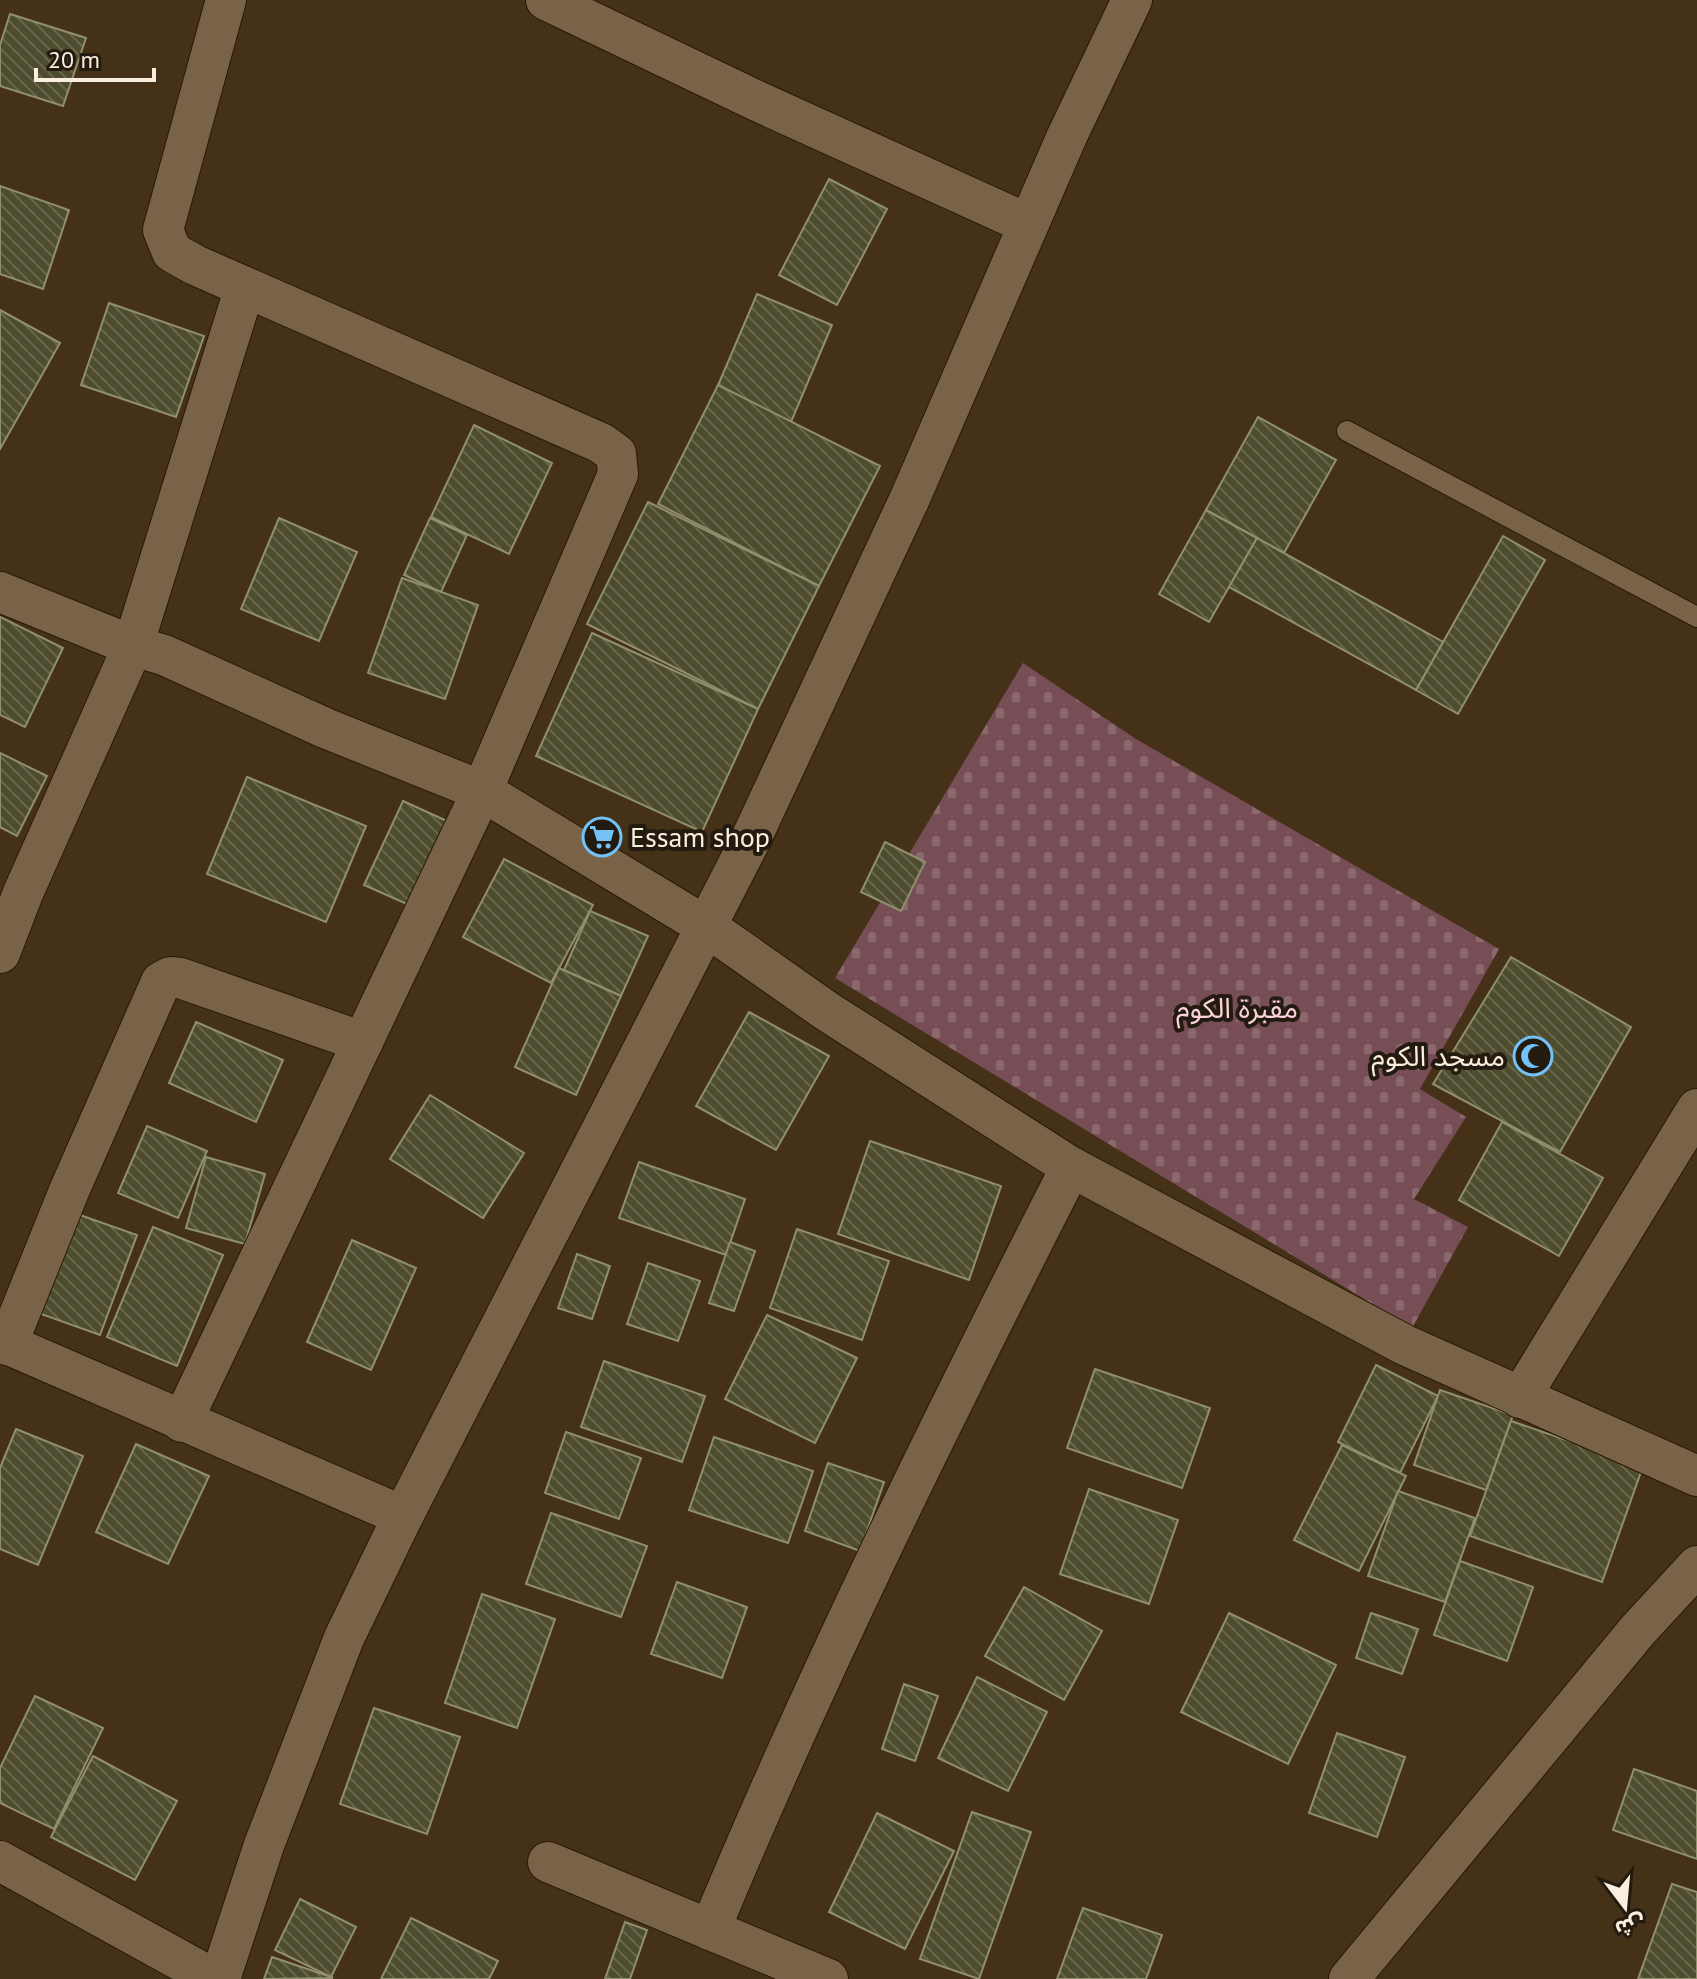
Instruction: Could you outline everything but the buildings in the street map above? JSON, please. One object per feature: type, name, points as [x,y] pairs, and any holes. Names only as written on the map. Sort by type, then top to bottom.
[{"type":"street","points":[[182,1422],[482,791],[618,474],[616,454],[601,443],[172,252],[163,230],[226,0]]},
{"type":"street","points":[[546,0],[595,10],[755,100],[1028,224]]},
{"type":"street","points":[[220,1979],[264,1845],[344,1638],[403,1516],[682,970],[707,927],[910,498],[1067,136],[1132,0]]},
{"type":"street","points":[[0,953],[23,893],[133,646],[245,287]]},
{"type":"street","points":[[0,592],[133,646],[164,655],[325,728],[482,791],[707,927],[828,1012],[1071,1167],[1405,1345],[1697,1476]]},
{"type":"street","points":[[363,1042],[180,978],[170,977],[161,982],[4,1343],[403,1516]]},
{"type":"street","points":[[1520,1398],[1696,1118]]},
{"type":"street","points":[[710,1930],[783,1759],[880,1552],[1071,1167]]},
{"type":"street","points":[[1349,1979],[1638,1630],[1697,1566]]},
{"type":"street","points":[[0,1861],[214,1979]]},
{"type":"street","points":[[548,1862],[828,1979]]},
{"type":"lane","points":[[1347,431],[1697,617]]},
{"type":"green space","name":"مقبرة الكوم","points":[[1023,663],[1136,739],[1499,949],[1420,1089],[1466,1117],[1414,1199],[1468,1227],[1412,1328],[835,978]]},
{"type":"place","name":"Essam shop","points":[[602,837]]},
{"type":"place","name":"مسجد الكوم","points":[[1533,1056]]}]
